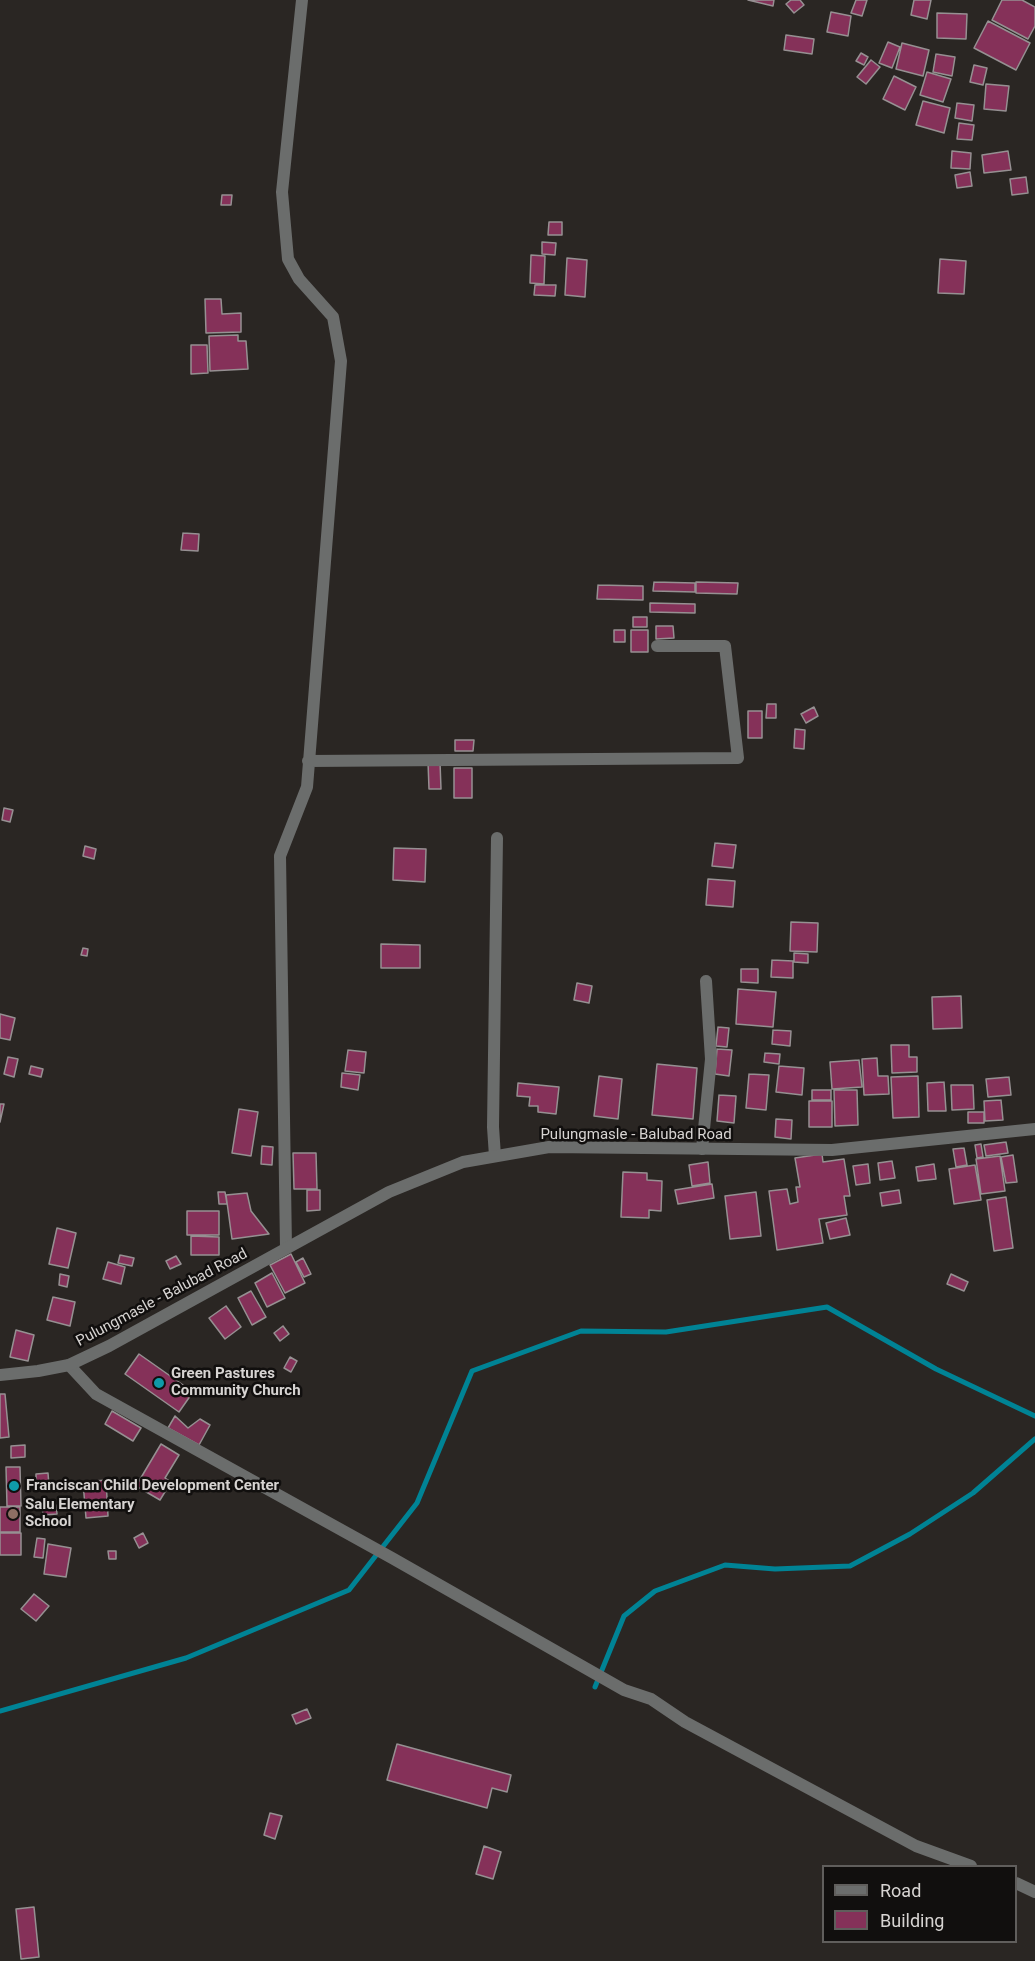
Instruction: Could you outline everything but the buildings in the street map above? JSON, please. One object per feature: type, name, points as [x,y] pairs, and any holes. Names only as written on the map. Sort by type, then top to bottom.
[{"type":"street","points":[[286,1248],[280,856],[307,787],[341,361],[333,317],[299,279],[288,259],[282,192],[302,0]]},
{"type":"street","points":[[308,761],[738,758],[725,646],[657,646]]},
{"type":"street","points":[[495,1156],[493,1127],[497,838]]},
{"type":"street","points":[[702,1149],[711,1059],[706,981]]},
{"type":"street","name":"Pulungmasle - Balubad Road","points":[[0,1375],[69,1365],[108,1346],[389,1192],[463,1162],[549,1148],[832,1150],[1035,1129]]},
{"type":"street","points":[[69,1365],[96,1394],[392,1557],[624,1690],[651,1699],[685,1722],[916,1846],[968,1865]]},
{"type":"street","points":[[1017,1883],[1035,1892]]},
{"type":"waterway","points":[[0,1711],[186,1658],[349,1590],[417,1503],[472,1371],[581,1331],[666,1332],[827,1307],[936,1369],[1035,1416]]},
{"type":"waterway","points":[[595,1687],[624,1616],[655,1591],[725,1565],[775,1569],[850,1566],[910,1534],[973,1493],[1035,1439]]},
{"type":"place","name":"Green Pastures Community Church","points":[[159,1383]]},
{"type":"place","name":"Franciscan Child Development Center","points":[[14,1486]]},
{"type":"place","name":"Salu Elementary School","points":[[13,1514]]}]
